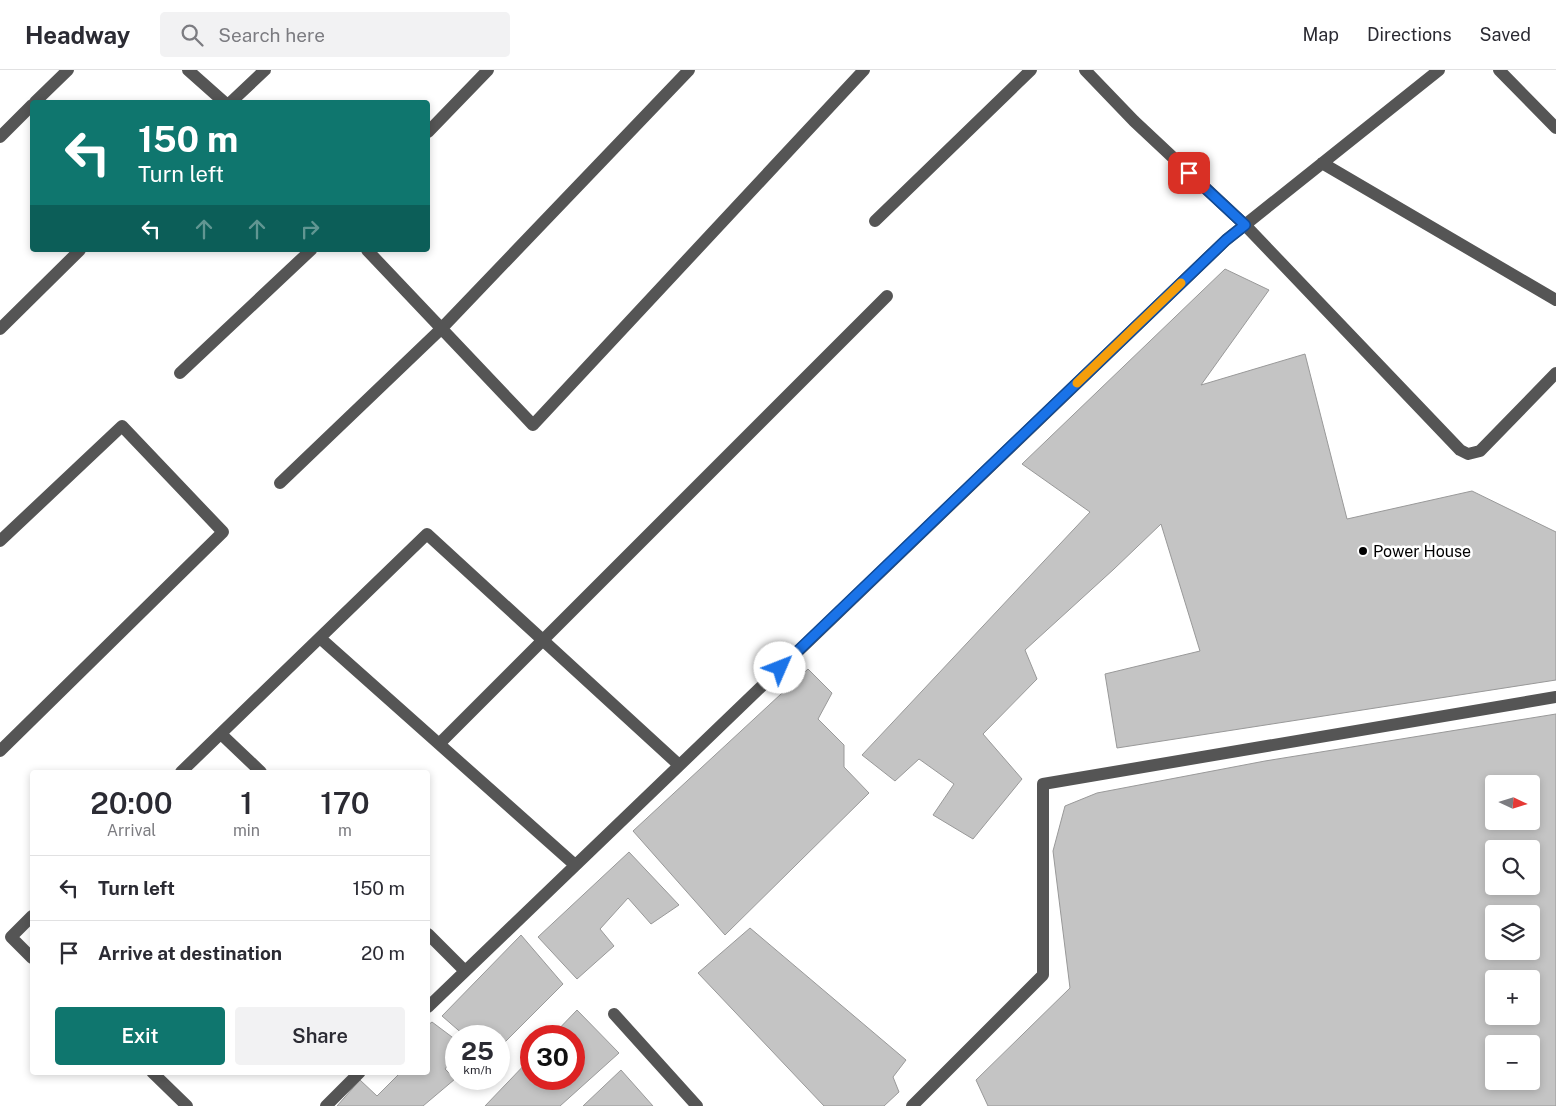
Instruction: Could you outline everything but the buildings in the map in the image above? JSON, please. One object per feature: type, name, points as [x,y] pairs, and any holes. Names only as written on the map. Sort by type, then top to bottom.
[{"type":"street","points":[[38,100],[68,70]]},
{"type":"street","points":[[188,70],[222,100]]},
{"type":"street","points":[[233,100],[265,70]]},
{"type":"street","points":[[430,130],[488,70]]},
{"type":"street","points":[[280,483],[441,329],[689,70]]},
{"type":"street","points":[[369,252],[533,425],[864,70]]},
{"type":"street","points":[[875,221],[1031,70]]},
{"type":"street","points":[[1085,70],[1134,121],[1245,225],[1460,450],[1468,454],[1480,451],[1556,373]]},
{"type":"street","points":[[430,1005],[1226,240],[1439,70]]},
{"type":"street","points":[[1499,70],[1556,128]]},
{"type":"street","points":[[0,137],[30,108]]},
{"type":"street","points":[[1322,163],[1556,300]]},
{"type":"street","points":[[0,329],[78,252]]},
{"type":"street","points":[[180,373],[309,252]]},
{"type":"street","points":[[439,744],[887,296]]},
{"type":"street","points":[[0,541],[122,426],[223,532],[0,751]]},
{"type":"street","points":[[183,770],[427,534],[679,765]]},
{"type":"street","points":[[320,638],[575,865]]},
{"type":"street","points":[[912,1106],[1043,975],[1043,784],[1556,697]]},
{"type":"street","points":[[221,734],[259,770]]},
{"type":"street","points":[[30,918],[11,937],[30,956]]},
{"type":"street","points":[[430,936],[465,971]]},
{"type":"street","points":[[614,1014],[697,1106]]},
{"type":"street","points":[[155,1075],[187,1106]]},
{"type":"street","points":[[326,1106],[358,1075]]},
{"type":"slow traffic","points":[[1077,383],[1181,283]]},
{"type":"place","name":"Power House","points":[[1363,551]]},
{"type":"route","points":[[780,668],[1226,240],[1245,225],[1189,173]]}]
